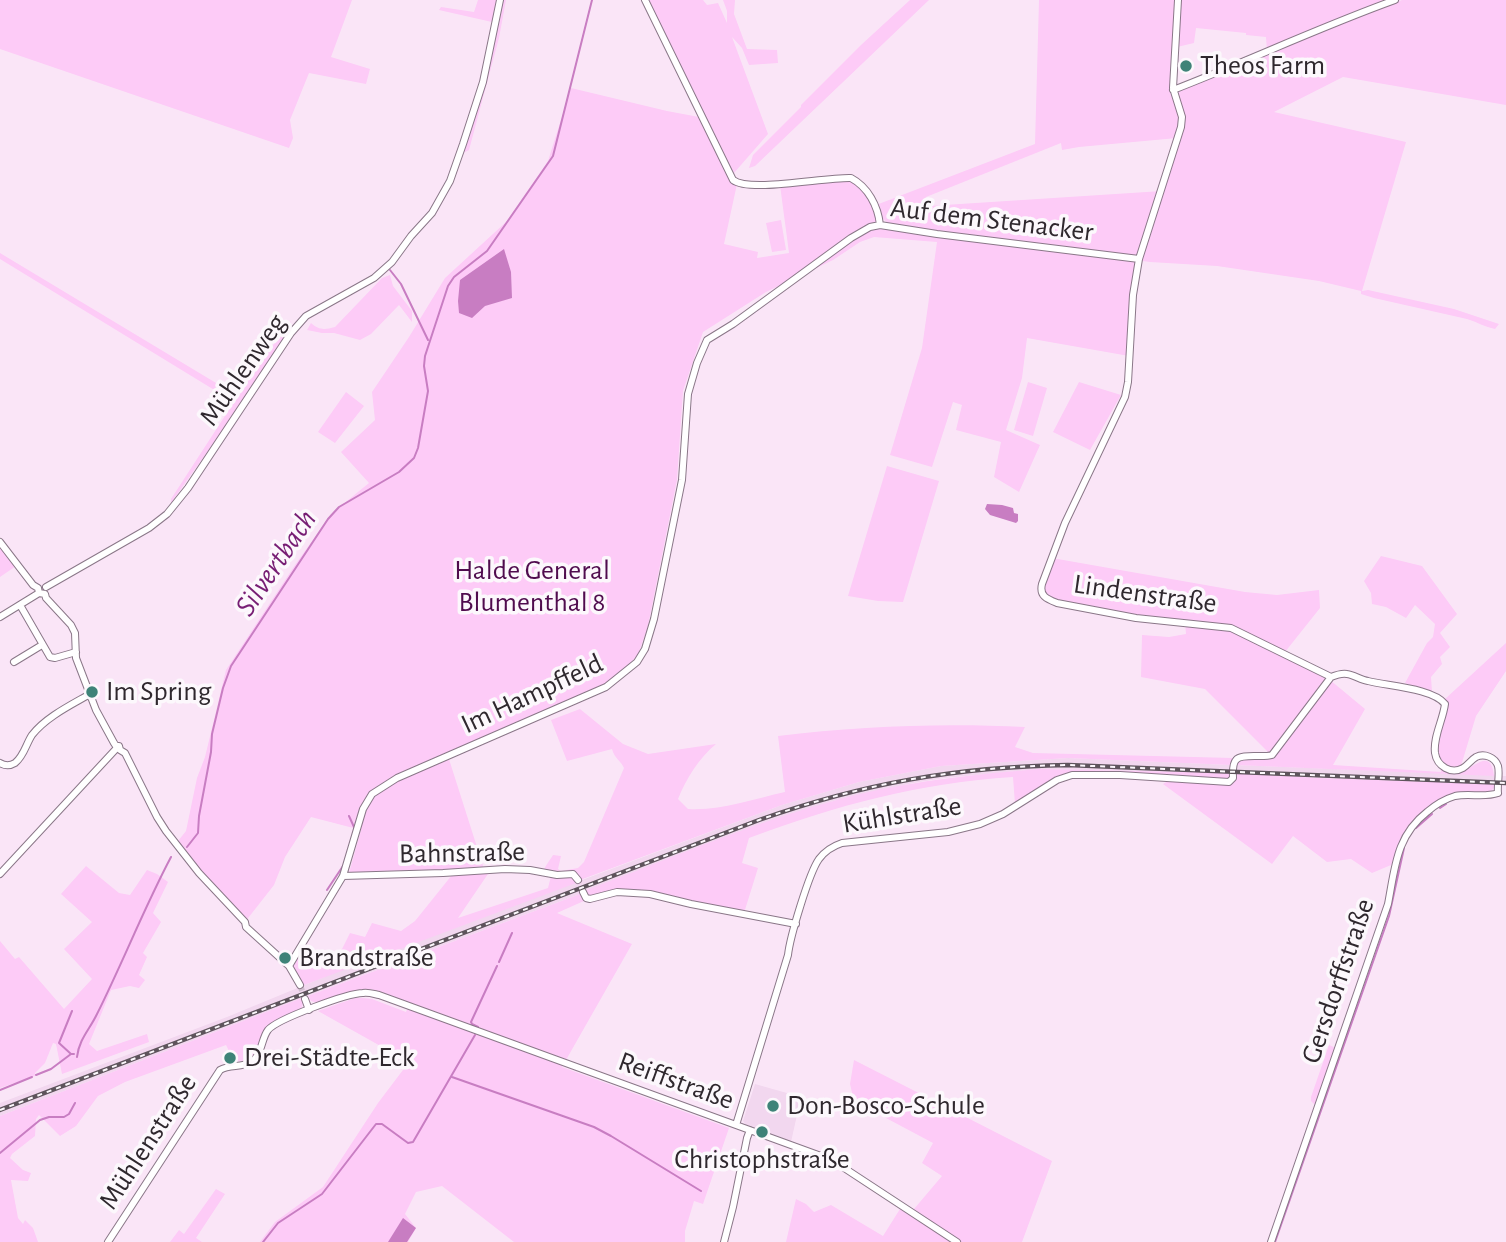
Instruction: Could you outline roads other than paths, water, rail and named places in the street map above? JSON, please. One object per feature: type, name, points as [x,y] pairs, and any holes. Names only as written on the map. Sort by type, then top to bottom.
[{"type":"street","name":"Mühlenweg","points":[[0,617],[149,528],[167,514],[188,488],[291,333],[306,316],[374,278],[392,262],[432,213],[450,181],[483,82],[500,0]]},
{"type":"street","points":[[645,0],[733,180],[744,185],[762,185],[851,178],[865,189],[877,211],[880,225]]},
{"type":"street","name":"Lindenstraße","points":[[1178,0],[1173,90],[1182,117],[1181,127],[1139,259],[1133,295],[1125,397],[1065,523],[1042,584],[1042,595],[1057,603],[1136,618],[1231,628],[1331,677],[1345,674],[1441,699],[1445,705],[1435,742],[1437,761],[1442,766],[1456,770],[1484,755],[1492,758],[1498,765]]},
{"type":"street","points":[[1173,90],[1395,0]]},
{"type":"street","name":"Auf dem Stenacker","points":[[707,340],[851,238],[870,227],[880,225],[1139,259]]},
{"type":"street","name":"Im Hampffeld","points":[[343,876],[363,809],[372,794],[397,778],[606,687],[643,654],[651,634],[682,480],[688,394],[707,340]]},
{"type":"street","points":[[0,541],[33,585],[42,590],[71,625],[75,634],[76,658],[96,710],[117,749],[125,753],[157,817],[199,873],[246,922],[246,927],[289,965],[300,985]]},
{"type":"street","points":[[20,606],[49,656],[53,658],[76,652]]},
{"type":"street","points":[[14,662],[43,645]]},
{"type":"street","name":"Kühlstraße","points":[[736,1125],[814,868],[826,851],[842,843],[948,832],[979,824],[1003,814],[1057,780],[1072,775],[1120,775],[1228,782],[1233,778],[1234,762],[1237,758],[1272,755],[1331,677]]},
{"type":"street","points":[[0,763],[12,765],[20,758],[33,734],[57,712],[90,694]]},
{"type":"street","points":[[0,874],[117,749]]},
{"type":"street","points":[[1506,763],[1498,765],[1498,793],[1506,797]]},
{"type":"street","name":"Gersdorffstraße","points":[[1270,1242],[1388,904],[1398,853],[1406,835],[1421,817],[1446,799],[1466,794],[1490,796],[1498,793]]},
{"type":"street","name":"Bahnstraße","points":[[343,876],[519,869],[557,875],[573,874],[578,880]]},
{"type":"street","points":[[289,965],[343,876]]},
{"type":"street","points":[[583,892],[586,898],[590,899],[617,891],[650,894],[796,924]]},
{"type":"street","name":"Mühlenstraße","points":[[108,1242],[220,1070],[251,1062],[258,1055],[270,1028],[279,1021],[363,993],[379,995],[444,1019]]},
{"type":"street","points":[[305,999],[309,1010]]},
{"type":"street","name":"Reiffstraße","points":[[444,1019],[832,1160],[957,1242]]},
{"type":"street","points":[[724,1242],[750,1130]]},
{"type":"waterway","name":"Silvertbach","points":[[187,847],[198,833],[212,734],[231,666],[328,519],[339,507],[399,472],[414,458],[428,391],[425,356],[448,286],[454,277],[487,251],[553,156],[592,0]]},
{"type":"waterway","points":[[390,270],[401,284],[428,340]]},
{"type":"waterway","points":[[1440,808],[1446,804]]},
{"type":"waterway","points":[[1416,828],[1432,814]]},
{"type":"waterway","points":[[349,816],[354,827]]},
{"type":"waterway","points":[[1275,1242],[1389,916],[1404,848]]},
{"type":"waterway","name":"Silvertbach","points":[[77,1057],[82,1039],[107,994],[171,857]]},
{"type":"waterway","points":[[327,890],[343,866]]},
{"type":"waterway","points":[[499,962],[512,933]]},
{"type":"waterway","points":[[478,1027],[471,1022],[497,966]]},
{"type":"waterway","points":[[71,1054],[59,1043],[72,1011]]},
{"type":"waterway","points":[[263,1242],[278,1223],[322,1194],[376,1124],[382,1124],[408,1143],[413,1142],[475,1035]]},
{"type":"waterway","points":[[36,1075],[74,1054]]},
{"type":"waterway","points":[[0,1090],[32,1077]]},
{"type":"waterway","points":[[452,1077],[594,1127],[701,1191]]},
{"type":"waterway","name":"Silvertbach","points":[[0,1153],[40,1120],[69,1114],[75,1103]]},
{"type":"tunnel","points":[[300,985],[305,999]]},
{"type":"railway","points":[[0,1110],[759,820],[873,787],[987,769],[1068,765],[1506,783]]},
{"type":"place","name":"Theos Farm","points":[[1186,66]]},
{"type":"place","name":"Im Spring","points":[[92,692]]},
{"type":"place","name":"Brandstraße","points":[[285,958]]},
{"type":"place","name":"Drei-Städte-Eck","points":[[230,1058]]},
{"type":"place","name":"Don-Bosco-Schule","points":[[773,1106]]},
{"type":"place","name":"Christophstraße","points":[[762,1132]]},
{"type":"park label","name":"Halde General Blumenthal 8","points":[[532,587]]}]
